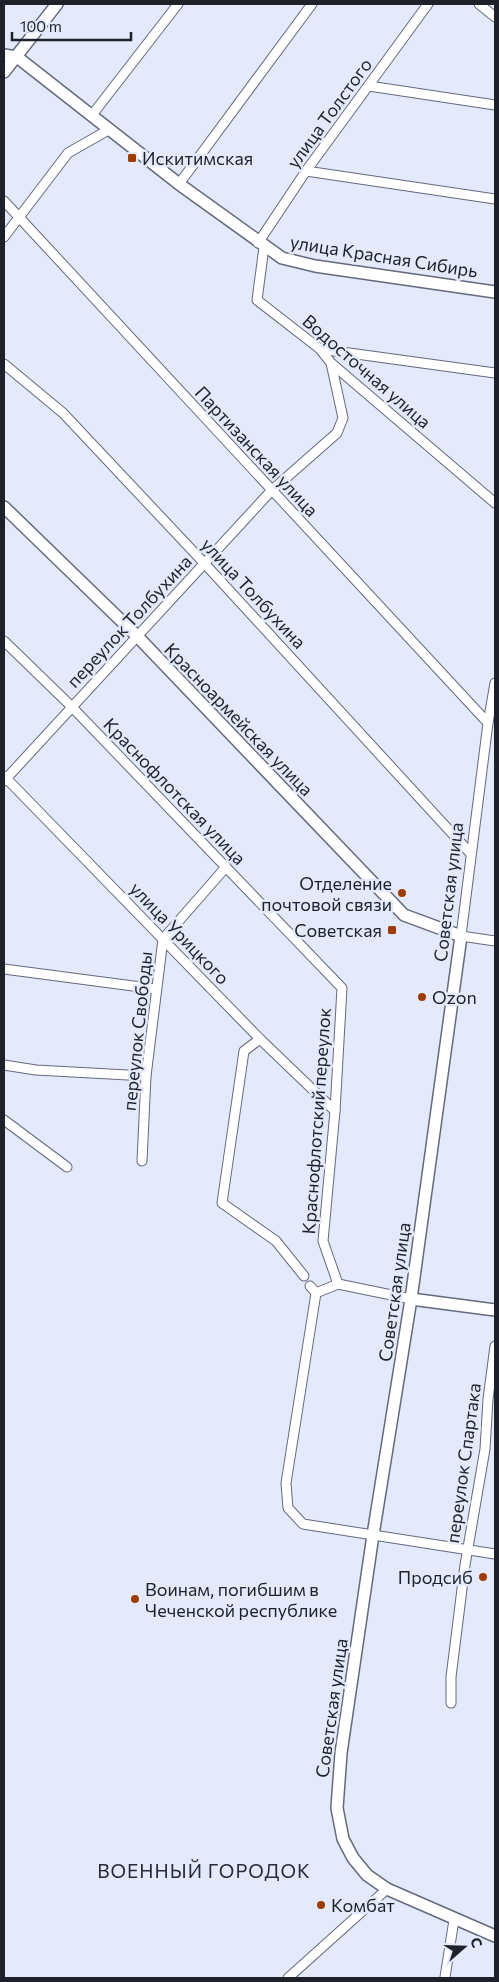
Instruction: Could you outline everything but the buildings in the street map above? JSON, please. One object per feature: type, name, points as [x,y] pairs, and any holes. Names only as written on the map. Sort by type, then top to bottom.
[{"type":"street","points":[[4,72],[57,4]]},
{"type":"street","points":[[92,115],[178,4]]},
{"type":"street","points":[[179,184],[312,4]]},
{"type":"street","name":"улица Толстого","points":[[261,245],[306,171],[428,4]]},
{"type":"street","points":[[479,4],[495,16]]},
{"type":"street","name":"улица Красная Сибирь","points":[[4,55],[16,57],[179,184],[261,245],[282,258],[315,266],[495,292]]},
{"type":"street","points":[[369,86],[495,106]]},
{"type":"street","points":[[4,237],[68,153],[110,129]]},
{"type":"street","points":[[306,171],[495,199]]},
{"type":"street","name":"Партизанская улица","points":[[4,201],[488,723]]},
{"type":"street","name":"Водосточная улица","points":[[261,245],[257,300],[320,349],[331,363],[495,502]]},
{"type":"street","points":[[320,349],[495,373]]},
{"type":"street","name":"переулок Толбухина","points":[[4,778],[271,491],[337,433],[343,418],[331,363]]},
{"type":"street","name":"улица Толбухина","points":[[4,364],[63,413],[205,564],[471,854]]},
{"type":"street","name":"Красноармейская улица","points":[[4,507],[136,636],[404,915],[460,936]]},
{"type":"street","name":"Краснофлотская улица","points":[[4,641],[71,706],[342,988]]},
{"type":"street","name":"Советская улица","points":[[495,683],[488,723],[411,1300],[373,1535],[341,1753],[337,1808],[343,1839],[353,1858],[367,1875],[387,1889],[454,1920],[495,1936]]},
{"type":"street","name":"улица Урицкого","points":[[4,778],[260,1039],[335,1112]]},
{"type":"street","name":"переулок Свободы","points":[[142,1161],[146,1076],[163,939],[226,867]]},
{"type":"street","points":[[460,936],[495,941]]},
{"type":"street","points":[[4,969],[156,989]]},
{"type":"street","name":"Краснофлотский переулок","points":[[338,1284],[323,1241],[335,1112],[342,988]]},
{"type":"street","points":[[260,1039],[244,1051],[222,1203],[276,1241],[304,1276]]},
{"type":"street","points":[[4,1065],[36,1070],[146,1076]]},
{"type":"street","points":[[4,1120],[67,1167]]},
{"type":"street","points":[[495,1310],[411,1300],[338,1284],[313,1289],[286,1483],[288,1508],[303,1524],[495,1554]]},
{"type":"street","name":"переулок Спартака","points":[[451,1703],[451,1677],[467,1551],[485,1449],[488,1399],[495,1346]]},
{"type":"street","points":[[288,1978],[387,1889]]},
{"type":"street","points":[[445,1977],[454,1920]]},
{"type":"place","name":"Искитимская","points":[[132,158]]},
{"type":"place","name":"Отделение почтовой связи","points":[[402,893]]},
{"type":"place","name":"Советская","points":[[392,930]]},
{"type":"place","name":"Ozon","points":[[422,997]]},
{"type":"place","name":"Продсиб","points":[[483,1577]]},
{"type":"place","name":"Воинам, погибшим в Чеченской республике","points":[[135,1599]]},
{"type":"place","name":"Комбат","points":[[321,1905]]},
{"type":"district","name":"ВОЕННЫЙ ГОРОДОК","points":[[204,1870]]}]
